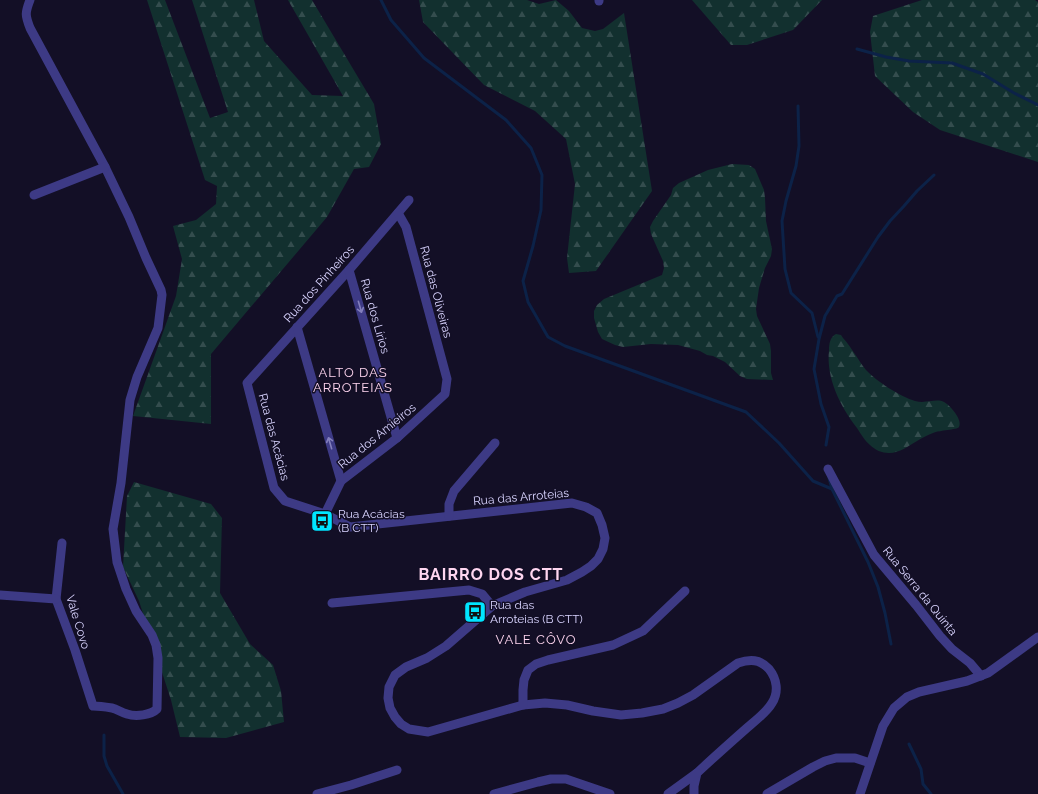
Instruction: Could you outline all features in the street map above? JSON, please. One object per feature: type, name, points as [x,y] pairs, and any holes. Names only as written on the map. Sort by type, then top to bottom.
[{"type":"street","points":[[30,0],[26,11],[30,28],[105,167],[34,195]]},
{"type":"street","name":"Vale Covo","points":[[62,544],[56,599],[75,650],[93,706],[113,708],[127,714],[141,715],[156,710],[158,700],[158,658],[156,645],[152,635],[136,611],[126,589],[118,562],[113,529],[121,483],[130,400],[136,377],[158,328],[162,295],[129,217],[105,167]]},
{"type":"street","name":"Rua dos Pinheiros","points":[[247,383],[349,270],[409,200]]},
{"type":"street","name":"Rua das Oliveiras","points":[[398,213],[406,227],[447,380]]},
{"type":"street","name":"Rua dos Lírios","points":[[349,270],[397,438]]},
{"type":"street","points":[[297,327],[341,481]]},
{"type":"street","name":"Rua dos Amieiros","points":[[325,514],[341,481],[397,438],[445,394],[447,380]]},
{"type":"street","name":"Rua das Acácias","points":[[247,383],[274,488],[285,501],[325,514]]},
{"type":"street","points":[[449,516],[449,504],[454,491],[495,443]]},
{"type":"street","name":"Rua Serra da Quinta","points":[[828,469],[874,555],[940,636],[981,676]]},
{"type":"street","name":"Rua das Arroteias","points":[[325,514],[350,527],[572,503],[586,507],[597,513],[605,538],[601,554],[591,566],[567,580],[525,592],[492,606],[446,646],[427,658],[406,667],[395,675],[389,687],[388,698],[390,708],[401,724],[409,729],[428,732],[523,704],[545,703],[567,705],[621,715],[642,714],[663,709],[678,703],[693,695],[738,663],[746,660],[755,660],[765,665],[775,679],[775,696],[772,704],[697,773],[669,793]]},
{"type":"street","points":[[332,603],[469,590],[482,594],[492,606]]},
{"type":"street","points":[[523,704],[524,680],[528,670],[536,664],[613,645],[643,631],[685,591]]},
{"type":"street","points":[[0,595],[56,599]]},
{"type":"street","points":[[860,794],[882,726],[894,708],[907,697],[919,692],[967,681],[988,673],[1038,637]]},
{"type":"street","points":[[767,794],[825,761],[836,758],[855,758],[870,763]]},
{"type":"street","points":[[317,794],[397,770]]},
{"type":"street","points":[[694,794],[697,773]]},
{"type":"street","points":[[494,794],[551,779],[566,779],[610,794]]},
{"type":"street","points":[[669,793],[682,794]]},
{"type":"green space","points":[[147,0],[165,0],[210,118],[228,112],[192,0],[254,0],[264,41],[312,95],[343,96],[288,0],[312,0],[374,104],[381,144],[369,167],[354,169],[327,217],[211,354],[211,424],[133,416],[176,296],[182,259],[173,226],[196,220],[216,204],[217,186],[205,180]]},
{"type":"green space","points":[[419,0],[527,0],[539,4],[556,0],[569,11],[582,28],[595,31],[603,29],[624,13],[652,191],[596,271],[569,273],[567,258],[575,184],[566,139],[535,111],[484,85],[423,22]]},
{"type":"green space","points":[[692,0],[822,0],[793,30],[747,45],[731,45]]},
{"type":"green space","points":[[922,0],[1035,0],[1038,2],[1038,162],[940,130],[913,112],[875,76],[870,32],[873,16]]},
{"type":"green space","points":[[732,164],[749,165],[755,169],[764,190],[766,221],[772,249],[771,256],[765,268],[759,288],[756,309],[757,316],[770,344],[771,373],[773,380],[747,379],[740,376],[725,362],[713,356],[678,345],[651,344],[623,347],[615,345],[602,339],[598,332],[594,318],[594,311],[597,305],[604,299],[662,275],[664,268],[663,261],[651,234],[650,227],[671,195],[673,188],[679,183],[708,170]]},
{"type":"green space","points":[[836,334],[841,335],[866,370],[882,384],[915,401],[944,402],[958,417],[960,424],[959,427],[931,434],[904,449],[893,453],[881,452],[872,447],[845,410],[832,381],[829,348],[831,339]]},
{"type":"green space","points":[[134,482],[211,504],[222,518],[220,593],[250,644],[273,665],[281,691],[284,722],[226,738],[180,737],[171,700],[139,601],[123,567],[127,496]]},
{"type":"waterway","points":[[381,0],[391,20],[424,58],[506,120],[531,148],[542,175],[541,210],[523,281],[528,302],[548,337],[565,346],[746,412],[779,443],[813,481],[832,489]]},
{"type":"waterway","points":[[857,49],[886,57],[909,61],[952,63],[983,74],[1014,93],[1038,105]]},
{"type":"waterway","points":[[798,106],[799,146],[796,166],[782,221],[785,269],[791,293],[812,313],[818,337]]},
{"type":"waterway","points":[[826,445],[829,427],[821,404],[814,369],[819,339],[825,316],[837,296],[842,294],[878,237],[890,221],[917,191],[934,175]]},
{"type":"waterway","points":[[829,478],[832,489],[868,562],[878,587],[891,644]]},
{"type":"waterway","points":[[104,735],[104,756],[107,766],[123,794]]},
{"type":"waterway","points":[[909,744],[921,769],[923,784],[931,794]]},
{"type":"place","name":"Rua Acácias (B CTT)","points":[[322,521]]},
{"type":"place","name":"Rua das Arroteias (B CTT)","points":[[475,612]]},
{"type":"district","name":"ALTO DAS ARROTEIAS","points":[[353,380]]},
{"type":"district","name":"BAIRRO DOS CTT","points":[[491,574]]},
{"type":"district","name":"VALE CÔVO","points":[[536,639]]}]
